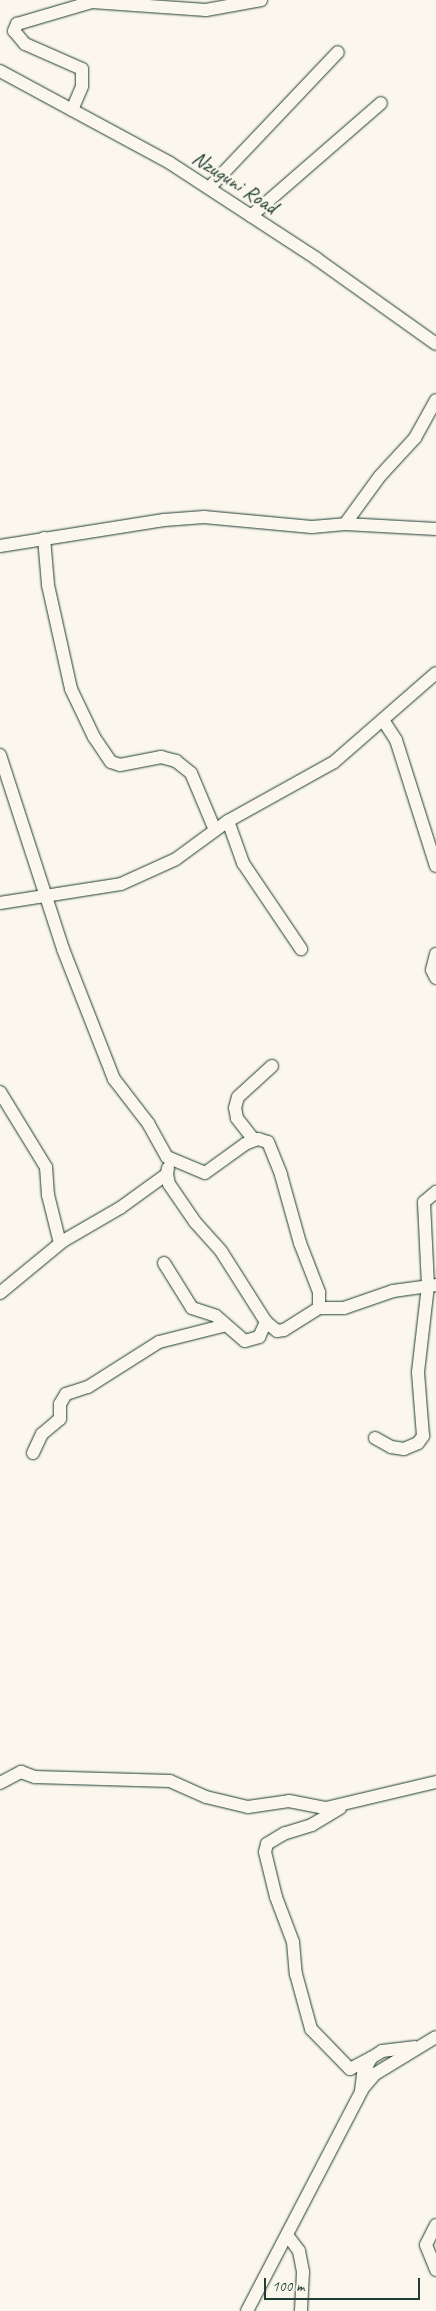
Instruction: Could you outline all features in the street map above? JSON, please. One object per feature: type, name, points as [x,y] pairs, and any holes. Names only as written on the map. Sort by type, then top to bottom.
[{"type":"street","points":[[72,110],[82,86],[82,69],[25,44],[14,31],[17,24],[92,2],[206,10],[261,0]]},
{"type":"street","points":[[208,188],[338,52]]},
{"type":"street","name":"Nzuguni Road","points":[[0,71],[170,164],[435,340]]},
{"type":"street","points":[[251,216],[381,103]]},
{"type":"street","points":[[345,524],[380,476],[415,438],[436,400]]},
{"type":"street","points":[[0,546],[164,520],[204,517],[312,527],[345,524],[436,529]]},
{"type":"street","points":[[44,538],[48,585],[71,689],[94,737],[111,762],[120,765],[161,757],[176,761],[191,773],[215,830]]},
{"type":"street","points":[[0,903],[122,884],[176,859],[228,821],[327,767],[436,673]]},
{"type":"street","points":[[383,720],[396,740],[436,866]]},
{"type":"street","points":[[0,755],[45,896],[114,1079],[148,1122],[167,1156],[166,1174],[169,1184],[195,1222],[221,1251],[266,1322],[277,1331],[284,1330],[319,1308],[344,1308],[393,1290],[432,1285]]},
{"type":"street","points":[[228,821],[243,862],[300,950]]},
{"type":"street","points":[[436,954],[432,970],[436,978]]},
{"type":"street","points":[[254,1140],[237,1118],[235,1108],[238,1097],[272,1066]]},
{"type":"street","points":[[0,1092],[46,1167],[48,1195],[60,1243]]},
{"type":"street","points":[[167,1156],[205,1173],[254,1140],[266,1140],[275,1157],[300,1243],[319,1292],[319,1308]]},
{"type":"street","points":[[0,1293],[60,1243],[113,1213],[166,1174]]},
{"type":"street","points":[[375,1438],[391,1447],[404,1449],[418,1442],[424,1436],[418,1372],[432,1285],[424,1202],[436,1192]]},
{"type":"street","points":[[164,1263],[192,1308],[216,1316],[245,1340],[254,1341],[266,1322]]},
{"type":"street","points":[[33,1453],[42,1434],[60,1419],[60,1404],[66,1394],[88,1387],[159,1342],[226,1325]]},
{"type":"street","points":[[0,1783],[20,1772],[35,1777],[163,1780],[176,1782],[206,1797],[248,1807],[289,1801],[326,1808],[436,1782]]},
{"type":"street","points":[[346,1804],[312,1825],[285,1833],[267,1844],[265,1852],[276,1897],[293,1942],[296,1974],[311,2029],[350,2069],[382,2051],[416,2047]]},
{"type":"street","points":[[246,2311],[361,2091],[375,2074],[416,2047],[436,2037]]},
{"type":"street","points":[[361,2091],[363,2074],[371,2058]]},
{"type":"street","points":[[436,2225],[426,2245],[436,2270]]},
{"type":"street","points":[[287,2235],[299,2251],[303,2272],[301,2311]]}]
